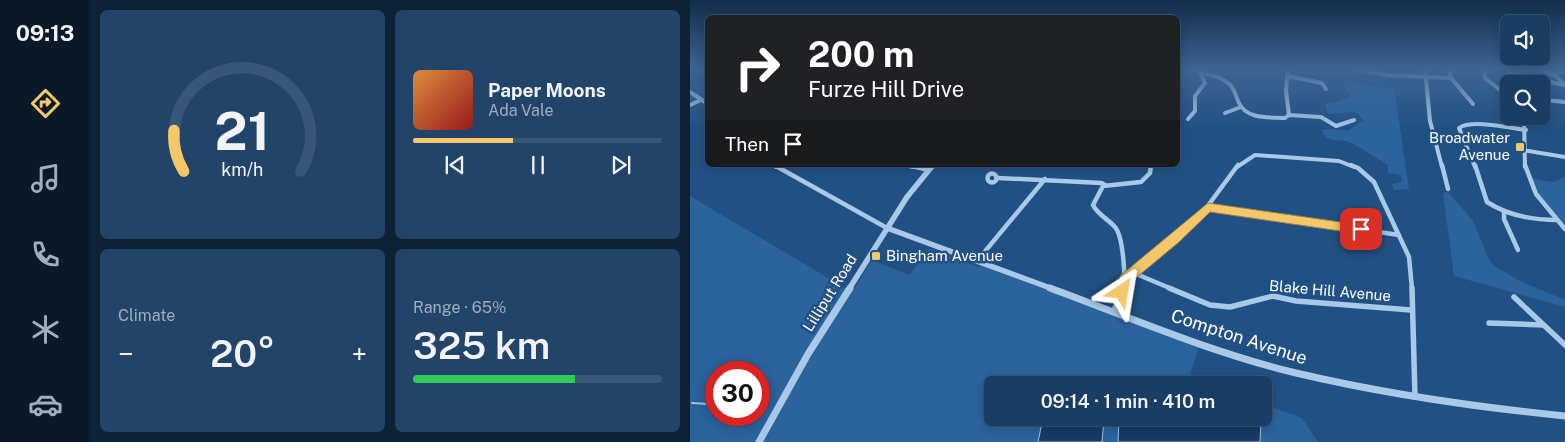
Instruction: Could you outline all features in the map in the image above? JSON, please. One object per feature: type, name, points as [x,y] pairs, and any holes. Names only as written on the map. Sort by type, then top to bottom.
[{"type":"street","points":[[1188,120],[1195,111],[1195,96],[1200,90]]},
{"type":"street","points":[[1235,90],[1241,107],[1246,112],[1261,116],[1285,118],[1288,115],[1326,119],[1339,126],[1354,120]]},
{"type":"street","points":[[1286,90],[1288,115]]},
{"type":"street","points":[[1429,90],[1430,120],[1448,188]]},
{"type":"street","points":[[1461,90],[1473,104]]},
{"type":"street","points":[[690,92],[705,102]]},
{"type":"street","points":[[690,105],[702,100]]},
{"type":"street","points":[[1550,101],[1565,102]]},
{"type":"street","points":[[1225,113],[1241,107]]},
{"type":"street","points":[[1526,130],[1472,124],[1459,128],[1471,154],[1485,200],[1504,212],[1540,220],[1557,220]]},
{"type":"street","points":[[1525,125],[1523,150],[1525,169],[1536,194],[1565,229]]},
{"type":"street","points":[[1523,150],[1565,157]]},
{"type":"street","points":[[1125,280],[1208,207],[1247,157],[1256,155],[1339,161],[1358,168],[1368,176],[1377,188],[1408,257],[1412,292],[1411,310],[1415,397]]},
{"type":"street","points":[[777,167],[887,228]]},
{"type":"street","points":[[915,167],[929,170]]},
{"type":"street","name":"Lilliput Road","points":[[759,442],[808,354],[907,197],[931,167]]},
{"type":"street","points":[[998,178],[1045,179],[1102,183],[1105,185],[1141,182],[1149,174],[1151,167]]},
{"type":"street","points":[[977,261],[1045,179]]},
{"type":"street","points":[[1105,185],[1098,192],[1094,205],[1096,211],[1114,225],[1119,233],[1125,280],[1114,310]]},
{"type":"street","points":[[1208,207],[1399,235]]},
{"type":"street","points":[[1504,212],[1504,219],[1518,250]]},
{"type":"street","name":"Compton Avenue","points":[[887,228],[1208,346],[1295,373],[1415,397],[1484,408],[1565,416]]},
{"type":"street","name":"Blake Hill Avenue","points":[[1134,273],[1210,305],[1230,307],[1273,296],[1296,301],[1411,310]]},
{"type":"street","points":[[1514,297],[1565,345]]},
{"type":"street","points":[[1489,323],[1543,325]]},
{"type":"shaded area","points":[[1394,90],[1409,189],[1394,190],[1392,184],[1402,182],[1401,175],[1388,173],[1388,165],[1354,144],[1330,139],[1324,135],[1322,130],[1349,130],[1364,120],[1355,112],[1328,114],[1325,103],[1339,102],[1351,95],[1345,91]]},
{"type":"shaded area","points":[[1565,177],[1565,229],[1548,211],[1529,178],[1553,182]]},
{"type":"shaded area","points":[[1448,192],[1473,221],[1493,265],[1520,281],[1565,300],[1565,307],[1454,276],[1443,193]]},
{"type":"shaded area","points":[[690,196],[845,288],[854,289],[872,260],[909,275],[930,249],[979,267],[983,263],[1200,343],[1190,376],[984,376],[984,426],[1119,426],[1118,442],[690,442]]},
{"type":"shaded area","points":[[1272,407],[1302,418],[1318,442],[1260,442],[1261,426],[1272,426]]},
{"type":"shaded area","points":[[1041,426],[1103,426],[1102,442],[1038,442]]},
{"type":"shaded area","points":[[1119,426],[1261,426],[1260,442],[1118,442]]},
{"type":"waterway","points":[[692,403],[705,404]]},
{"type":"place","name":"Broadwater Avenue","points":[[1520,147]]},
{"type":"place","name":"Bingham Avenue","points":[[876,256]]},
{"type":"route","points":[[1122,292],[1125,280],[1175,239],[1208,207],[1361,229]]}]
